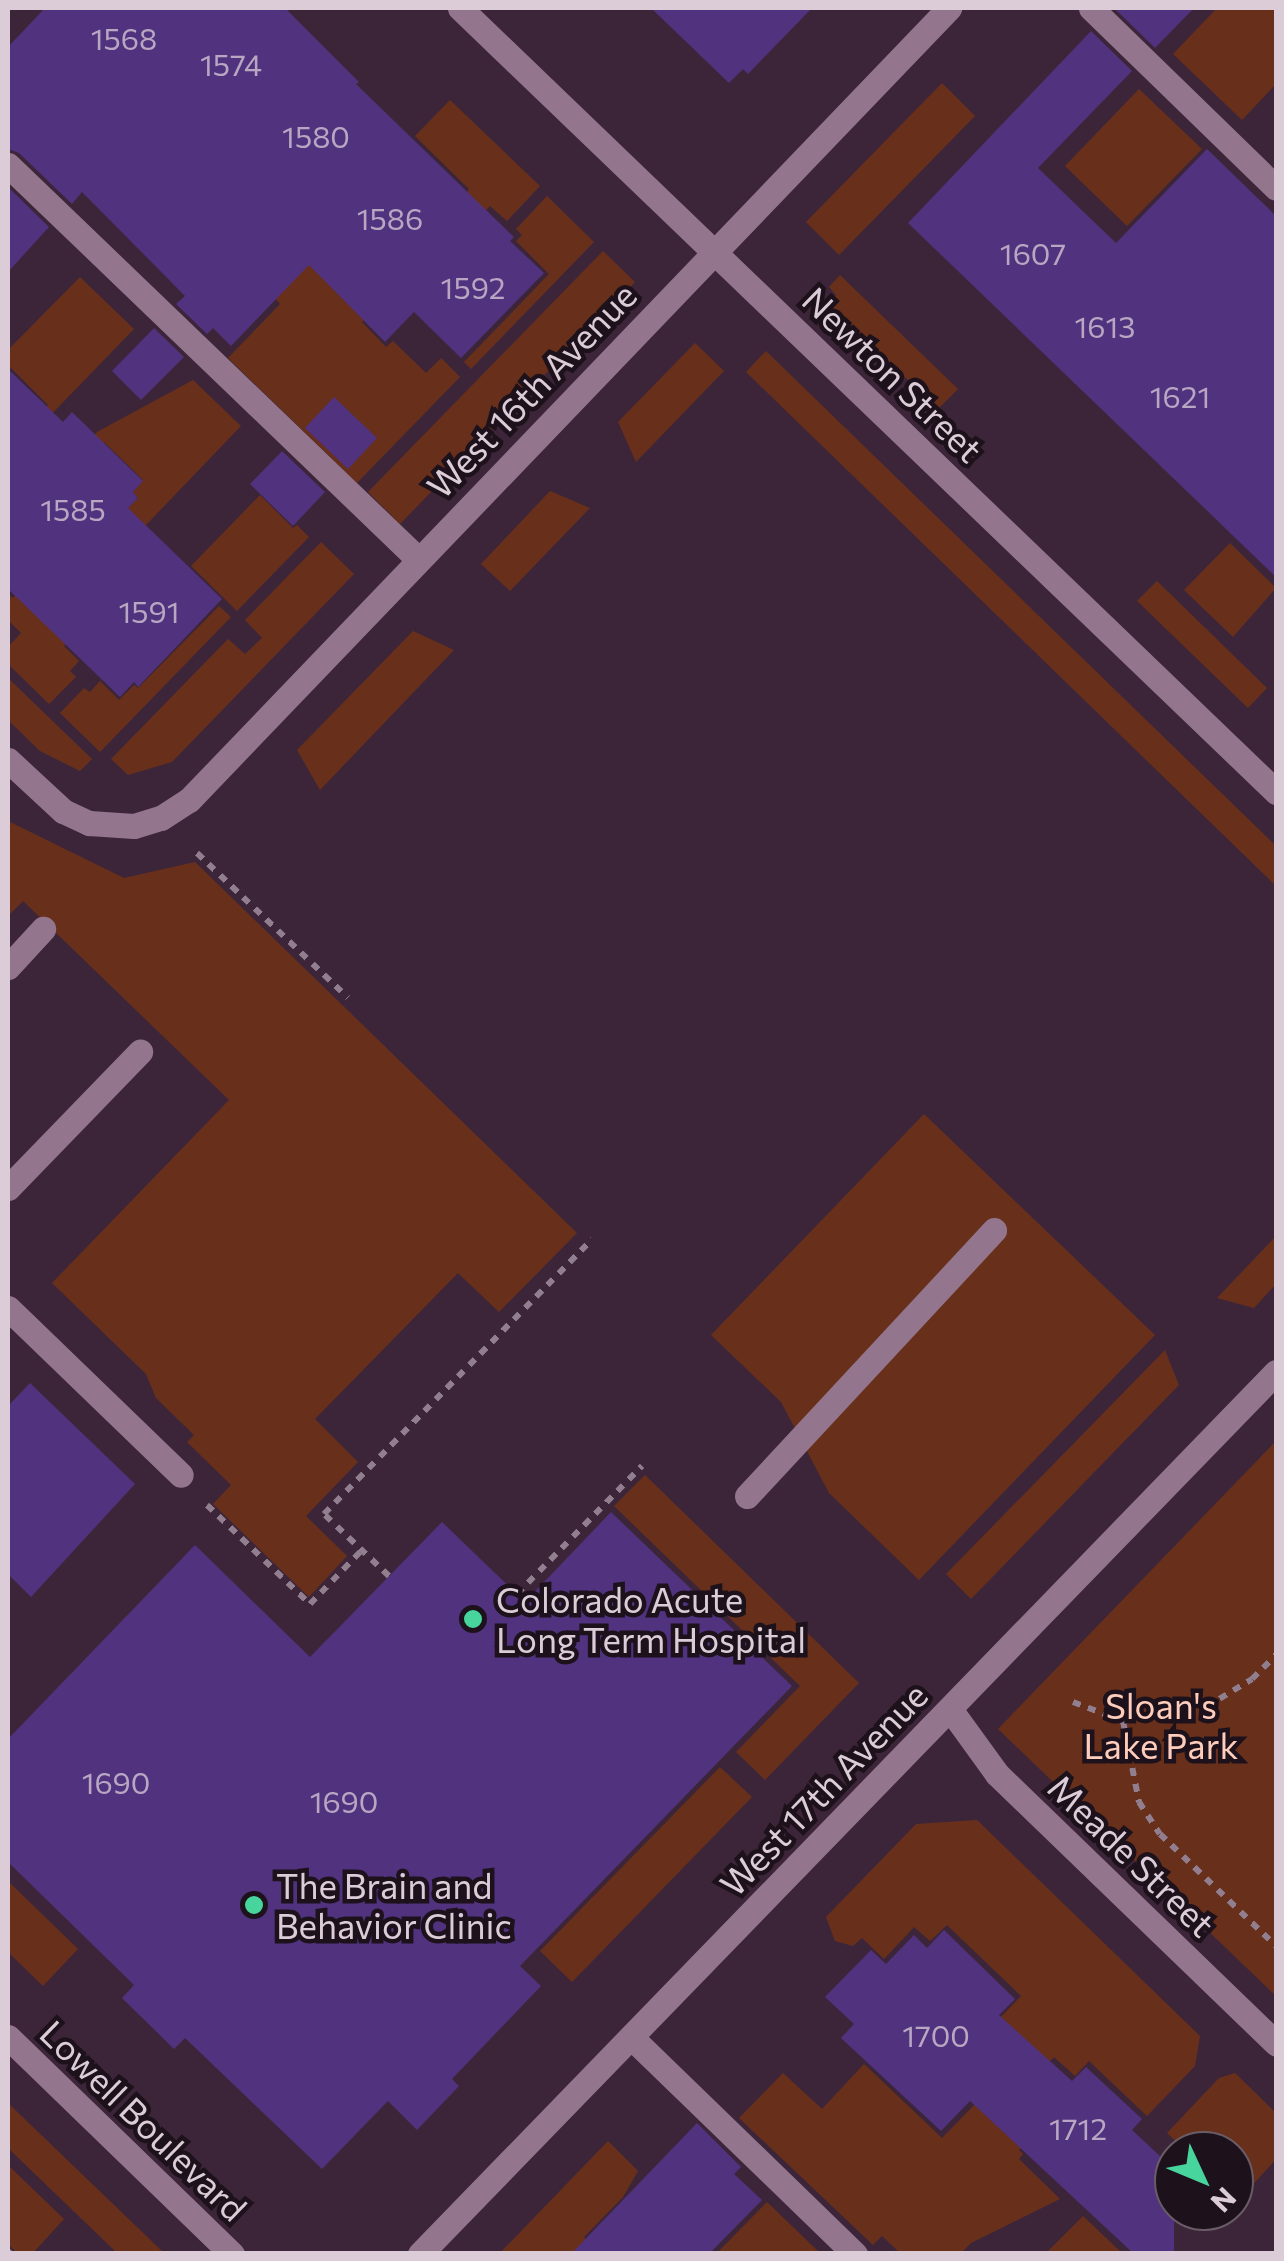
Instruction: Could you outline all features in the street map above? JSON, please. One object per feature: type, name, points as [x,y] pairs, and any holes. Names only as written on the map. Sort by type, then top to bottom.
[{"type":"street","name":"Newton Street","points":[[460,8],[1276,792]]},
{"type":"street","name":"West 16th Avenue","points":[[8,760],[63,812],[89,823],[134,826],[161,818],[189,800],[417,558],[949,8]]},
{"type":"street","points":[[1091,8],[1276,188]]},
{"type":"street","points":[[8,165],[417,558]]},
{"type":"street","points":[[8,966],[43,929]]},
{"type":"street","points":[[8,1188],[140,1052]]},
{"type":"street","points":[[746,1496],[994,1230]]},
{"type":"street","points":[[8,1308],[181,1475]]},
{"type":"street","name":"West 17th Avenue","points":[[420,2254],[1276,1372]]},
{"type":"street","name":"Meade Street","points":[[950,1709],[997,1774],[1276,2043]]},
{"type":"street","points":[[630,2036],[856,2254]]},
{"type":"street","name":"Lowell Boulevard","points":[[8,2037],[232,2254]]},
{"type":"path","points":[[197,853],[348,998]]},
{"type":"path","points":[[390,1576],[324,1514],[592,1239]]},
{"type":"path","points":[[517,1594],[642,1466]]},
{"type":"path","points":[[181,1475],[310,1604],[362,1550]]},
{"type":"path","points":[[1073,1702],[1123,1721],[1206,1707],[1252,1679],[1276,1655]]},
{"type":"path","points":[[1123,1721],[1139,1802],[1160,1834],[1276,1946]]},
{"type":"green space","points":[[1217,8],[1276,8],[1276,84],[1242,120],[1173,54]]},
{"type":"green space","points":[[942,83],[975,116],[839,255],[806,222]]},
{"type":"green space","points":[[1139,89],[1202,149],[1127,226],[1065,166]]},
{"type":"green space","points":[[450,100],[540,186],[507,221],[490,206],[397,302],[469,189],[415,136]]},
{"type":"green space","points":[[547,196],[594,242],[471,369],[464,362],[549,274],[516,241],[522,235],[516,229]]},
{"type":"green space","points":[[603,251],[635,282],[400,524],[368,492]]},
{"type":"green space","points":[[309,263],[386,298],[362,322],[386,347],[393,341],[426,373],[441,358],[460,377],[357,483],[228,358],[280,304],[275,298]]},
{"type":"green space","points":[[840,275],[958,389],[938,409],[828,303],[836,295],[829,287]]},
{"type":"green space","points":[[80,277],[134,329],[8,459],[8,447],[48,405],[8,365],[8,350]]},
{"type":"green space","points":[[695,343],[724,371],[636,462],[618,422]]},
{"type":"green space","points":[[766,351],[1276,846],[1276,886],[746,372]]},
{"type":"green space","points":[[193,380],[241,426],[145,526],[127,509],[138,498],[133,492],[143,480],[104,442],[92,454],[84,446],[97,432]]},
{"type":"green space","points":[[550,491],[590,508],[510,591],[481,564]]},
{"type":"green space","points":[[260,495],[293,528],[297,525],[309,537],[237,611],[191,566]]},
{"type":"green space","points":[[321,542],[354,574],[172,762],[128,775],[111,759],[228,639],[245,654],[262,638],[245,620]]},
{"type":"green space","points":[[1230,543],[1276,588],[1233,637],[1184,590]]},
{"type":"green space","points":[[30,581],[79,629],[64,646],[79,661],[70,671],[76,677],[49,704],[8,664],[8,647],[21,633],[8,620],[8,594],[13,598]]},
{"type":"green space","points":[[1157,581],[1267,688],[1248,708],[1137,601]]},
{"type":"green space","points":[[219,606],[231,617],[100,752],[60,713],[84,688],[90,692],[100,681],[119,700],[134,685],[138,688]]},
{"type":"green space","points":[[413,631],[454,650],[320,790],[297,750]]},
{"type":"green space","points":[[8,678],[92,759],[80,771],[40,751],[8,720]]},
{"type":"green space","points":[[8,821],[124,878],[195,862],[577,1233],[499,1312],[458,1273],[315,1419],[358,1462],[306,1516],[347,1556],[309,1597],[213,1504],[231,1485],[187,1442],[194,1435],[156,1398],[146,1374],[52,1283],[229,1100],[23,901],[8,916]]},
{"type":"green space","points":[[924,1114],[1155,1335],[919,1580],[829,1493],[781,1402],[711,1335]]},
{"type":"green space","points":[[1276,1236],[1276,1284],[1254,1308],[1217,1298]]},
{"type":"green space","points":[[1165,1350],[1179,1385],[971,1599],[946,1574]]},
{"type":"green space","name":"Sloan's Lake Park","points":[[1276,1441],[1276,1996],[998,1729]]},
{"type":"green space","points":[[645,1475],[859,1683],[765,1780],[736,1752],[800,1686],[614,1506]]},
{"type":"green space","points":[[720,1767],[752,1797],[572,1982],[540,1951]]},
{"type":"green space","points":[[977,1820],[1200,2036],[1195,2066],[1147,2116],[1089,2061],[1075,2076],[1054,2057],[1018,2094],[999,2019],[1021,1996],[947,1925],[930,1941],[914,1927],[884,1959],[862,1938],[853,1946],[835,1941],[826,1917],[916,1824]]},
{"type":"green space","points":[[8,1881],[78,1949],[43,1986],[8,1952]]},
{"type":"green space","points":[[864,2064],[942,2138],[985,2094],[1031,2138],[1019,2150],[1023,2154],[1019,2159],[1060,2199],[971,2243],[961,2253],[900,2253],[882,2236],[873,2245],[739,2118],[783,2073],[822,2109]]},
{"type":"green space","points":[[1235,2073],[1276,2113],[1276,2159],[1254,2183],[1254,2131],[1169,2131],[1219,2078]]},
{"type":"green space","points":[[8,2103],[164,2253],[117,2253],[8,2148]]},
{"type":"green space","points":[[608,2141],[638,2171],[623,2197],[584,2237],[594,2247],[588,2253],[499,2254]]},
{"type":"green space","points":[[8,2165],[64,2219],[33,2253],[17,2253],[8,2244]]},
{"type":"green space","points":[[767,2202],[820,2253],[717,2253]]},
{"type":"green space","points":[[1083,2216],[1122,2253],[1046,2253]]},
{"type":"building","points":[[45,8],[285,8],[359,82],[356,84],[514,237],[510,241],[544,273],[461,358],[414,312],[385,342],[309,265],[231,346],[213,328],[207,334],[176,304],[185,296],[82,192],[72,204],[19,153],[8,149],[8,47]]},
{"type":"building","points":[[651,8],[812,8],[748,74],[743,69],[729,83]]},
{"type":"building","points":[[1114,8],[1194,8],[1155,48]]},
{"type":"building","points":[[1091,31],[1132,71],[1038,168],[1116,243],[1207,149],[1276,216],[1276,577],[908,223]]},
{"type":"building","points":[[8,187],[49,227],[8,272]]},
{"type":"building","points":[[154,328],[184,357],[141,400],[112,371]]},
{"type":"building","points":[[8,369],[63,422],[72,412],[143,481],[133,492],[138,498],[128,508],[222,599],[138,687],[134,682],[120,697],[8,589]]},
{"type":"building","points":[[334,397],[377,438],[348,469],[305,428]]},
{"type":"building","points":[[282,451],[325,492],[293,526],[250,484]]},
{"type":"building","points":[[30,1383],[135,1484],[31,1597],[8,1574],[8,1406]]},
{"type":"building","points":[[611,1512],[792,1686],[520,1966],[541,1986],[452,2079],[459,2086],[417,2130],[388,2101],[322,2169],[185,2038],[174,2049],[122,1998],[134,1985],[8,1862],[8,1739],[195,1545],[310,1657],[442,1522],[525,1602]]},
{"type":"building","points":[[944,1930],[1015,1999],[999,2015],[1072,2081],[1086,2067],[1142,2119],[1132,2130],[1154,2150],[1154,2231],[1174,2231],[1174,2254],[1134,2254],[970,2101],[941,2131],[841,2038],[854,2024],[825,1997],[871,1950],[886,1964],[914,1935],[927,1948]]},
{"type":"building","points":[[697,2123],[741,2167],[734,2174],[762,2200],[709,2254],[571,2254]]},
{"type":"place","name":"Colorado Acute Long Term Hospital","points":[[473,1619]]},
{"type":"place","name":"The Brain and Behavior Clinic","points":[[254,1905]]}]
